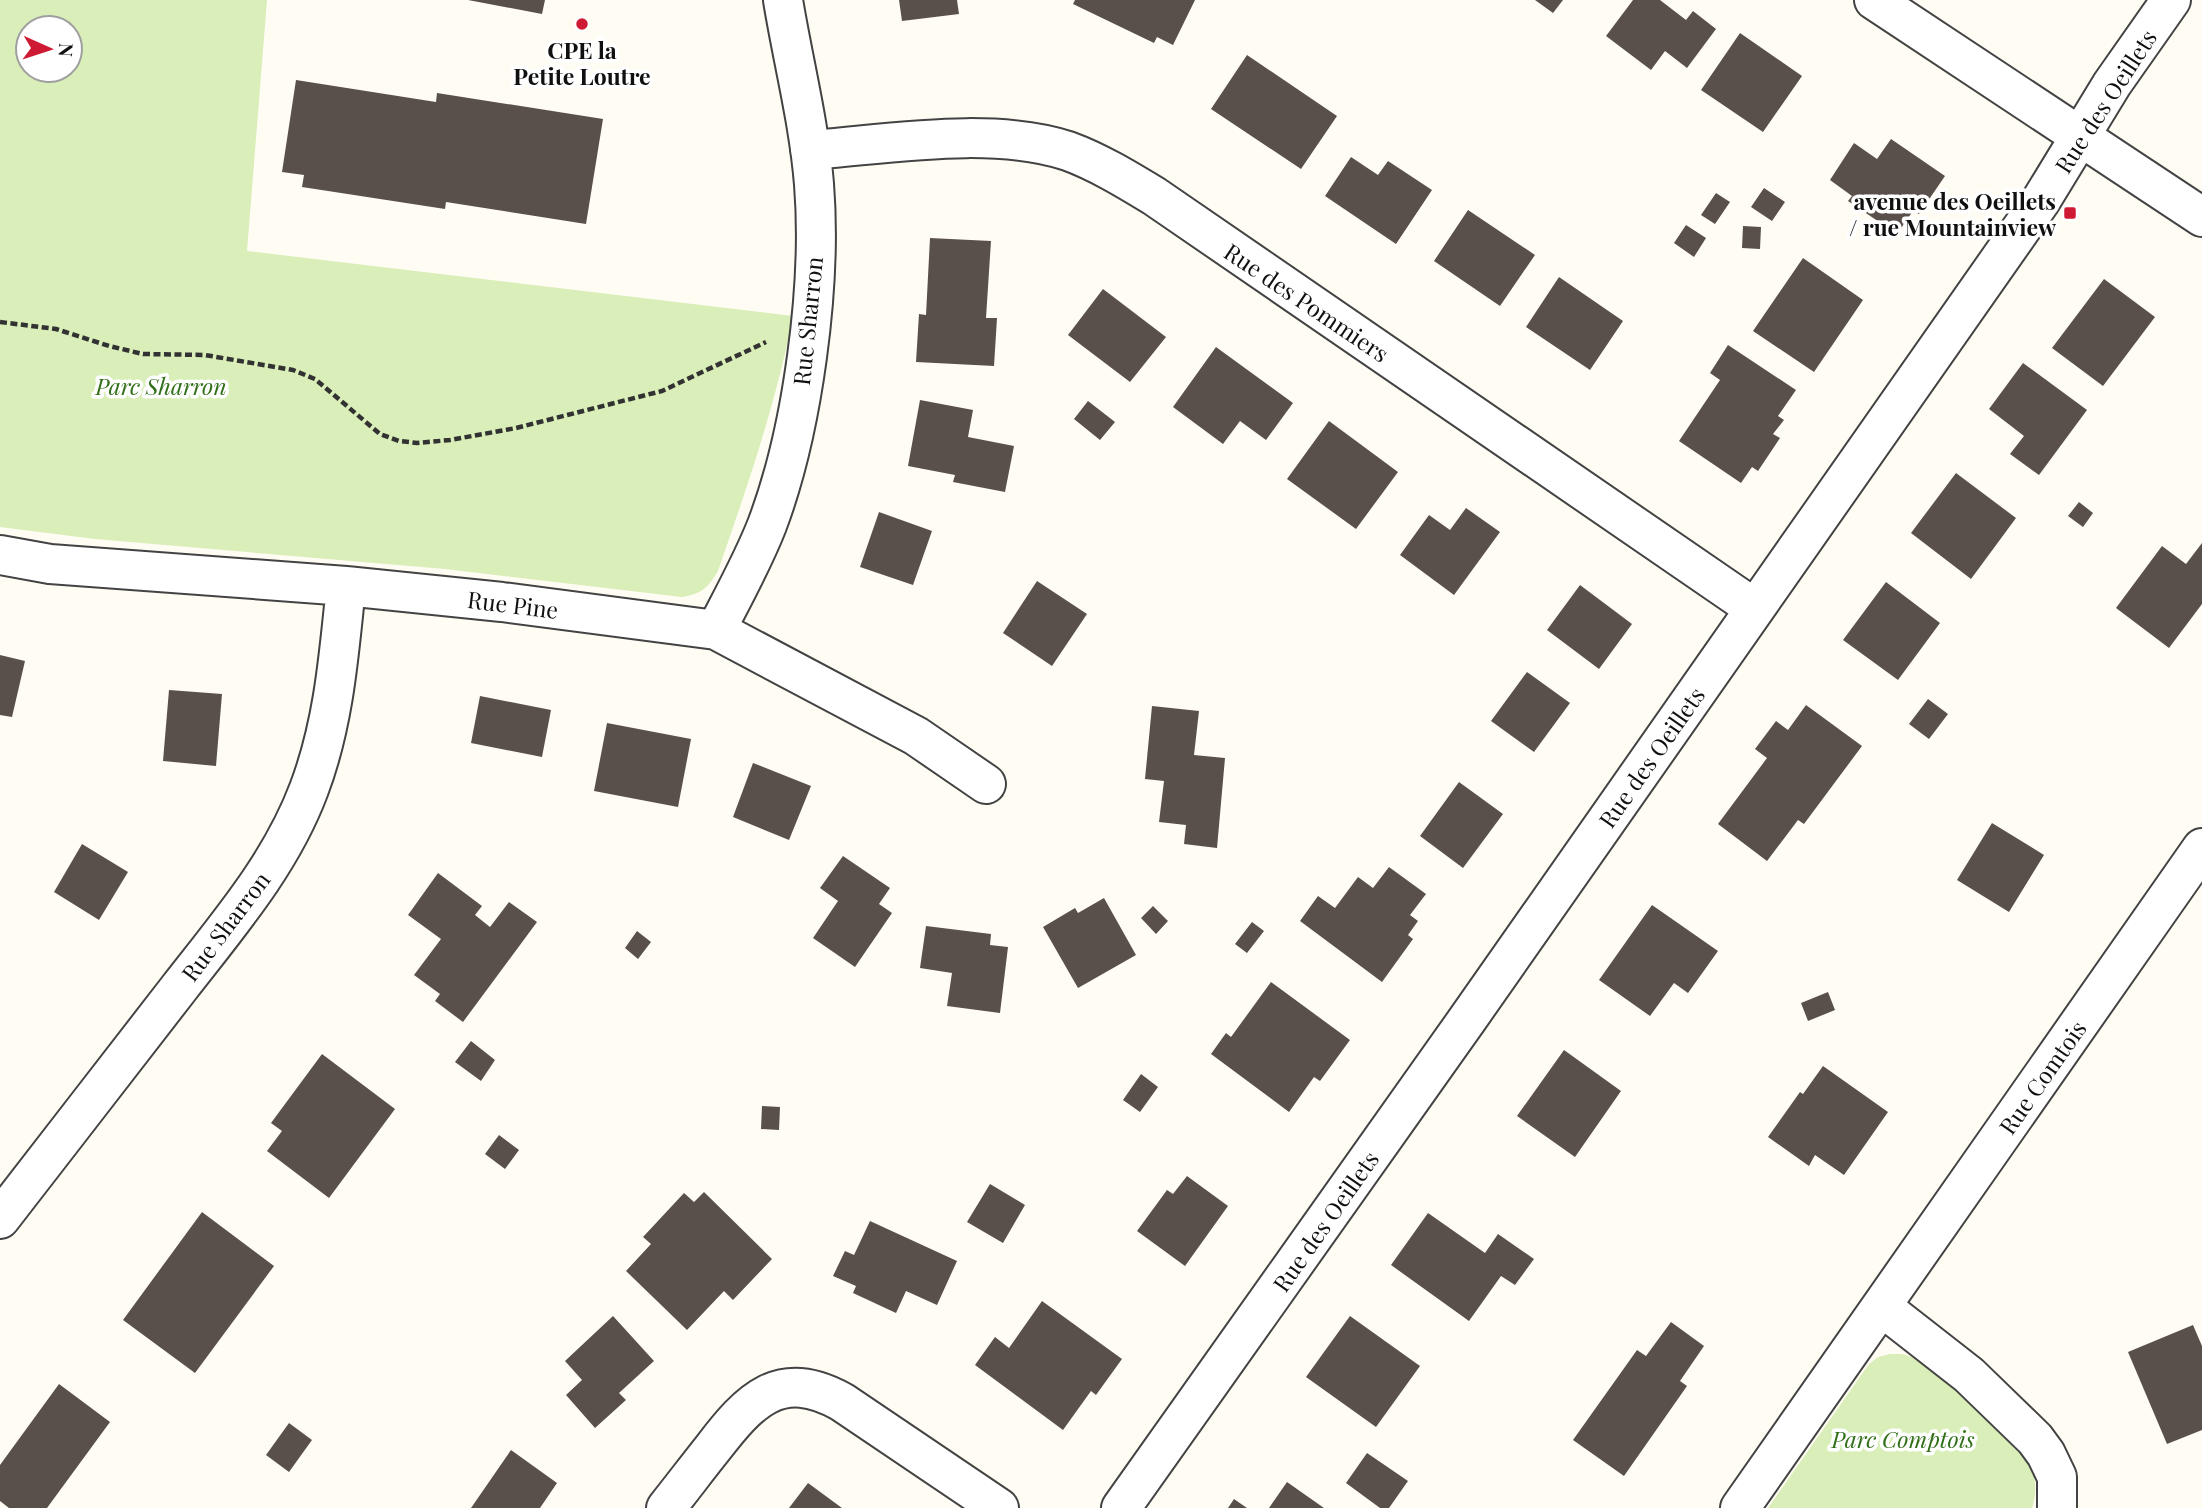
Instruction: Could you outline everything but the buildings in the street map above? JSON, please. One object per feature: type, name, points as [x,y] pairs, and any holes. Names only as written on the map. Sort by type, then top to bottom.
[{"type":"street","name":"Rue Sharron","points":[[716,630],[767,523],[794,427],[808,339],[816,219],[810,150],[782,0]]},
{"type":"street","points":[[1874,0],[2202,217]]},
{"type":"street","name":"Rue des Oeillets","points":[[1121,1508],[2040,202],[2112,84],[2171,0]]},
{"type":"street","name":"Rue des Pommiers","points":[[810,150],[986,138],[1028,142],[1067,151],[1112,171],[1154,196],[1754,608]]},
{"type":"street","name":"Rue Pine","points":[[0,555],[50,564],[346,586],[502,602],[716,630],[916,736],[986,785]]},
{"type":"street","name":"Rue Sharron","points":[[0,1219],[224,929],[281,849],[309,789],[328,726],[346,586]]},
{"type":"street","name":"Rue Comtois","points":[[1740,1508],[2202,848]]},
{"type":"street","points":[[1882,1307],[1969,1375],[2035,1439],[2057,1477],[2057,1508]]},
{"type":"street","points":[[666,1508],[744,1409],[766,1394],[792,1388],[818,1391],[842,1402],[999,1508]]},
{"type":"path","points":[[0,322],[56,329],[143,354],[205,355],[293,370],[315,379],[380,434],[399,441],[417,443],[505,430],[662,391],[741,352],[775,340]]},
{"type":"green space","name":"Parc Sharron","points":[[0,0],[267,0],[247,251],[793,316],[769,413],[718,571],[703,589],[689,596],[445,569],[95,539],[0,527]]},
{"type":"green space","name":"Parc Comptois","points":[[1890,1354],[1911,1357],[1938,1375],[1976,1407],[2024,1455],[2031,1466],[2035,1481],[2032,1508],[1768,1508],[1869,1364],[1878,1357]]},
{"type":"place","name":"CPE la Petite Loutre","points":[[582,24]]},
{"type":"place","name":"avenue des Oeillets / rue Mountainview","points":[[2070,213]]}]
